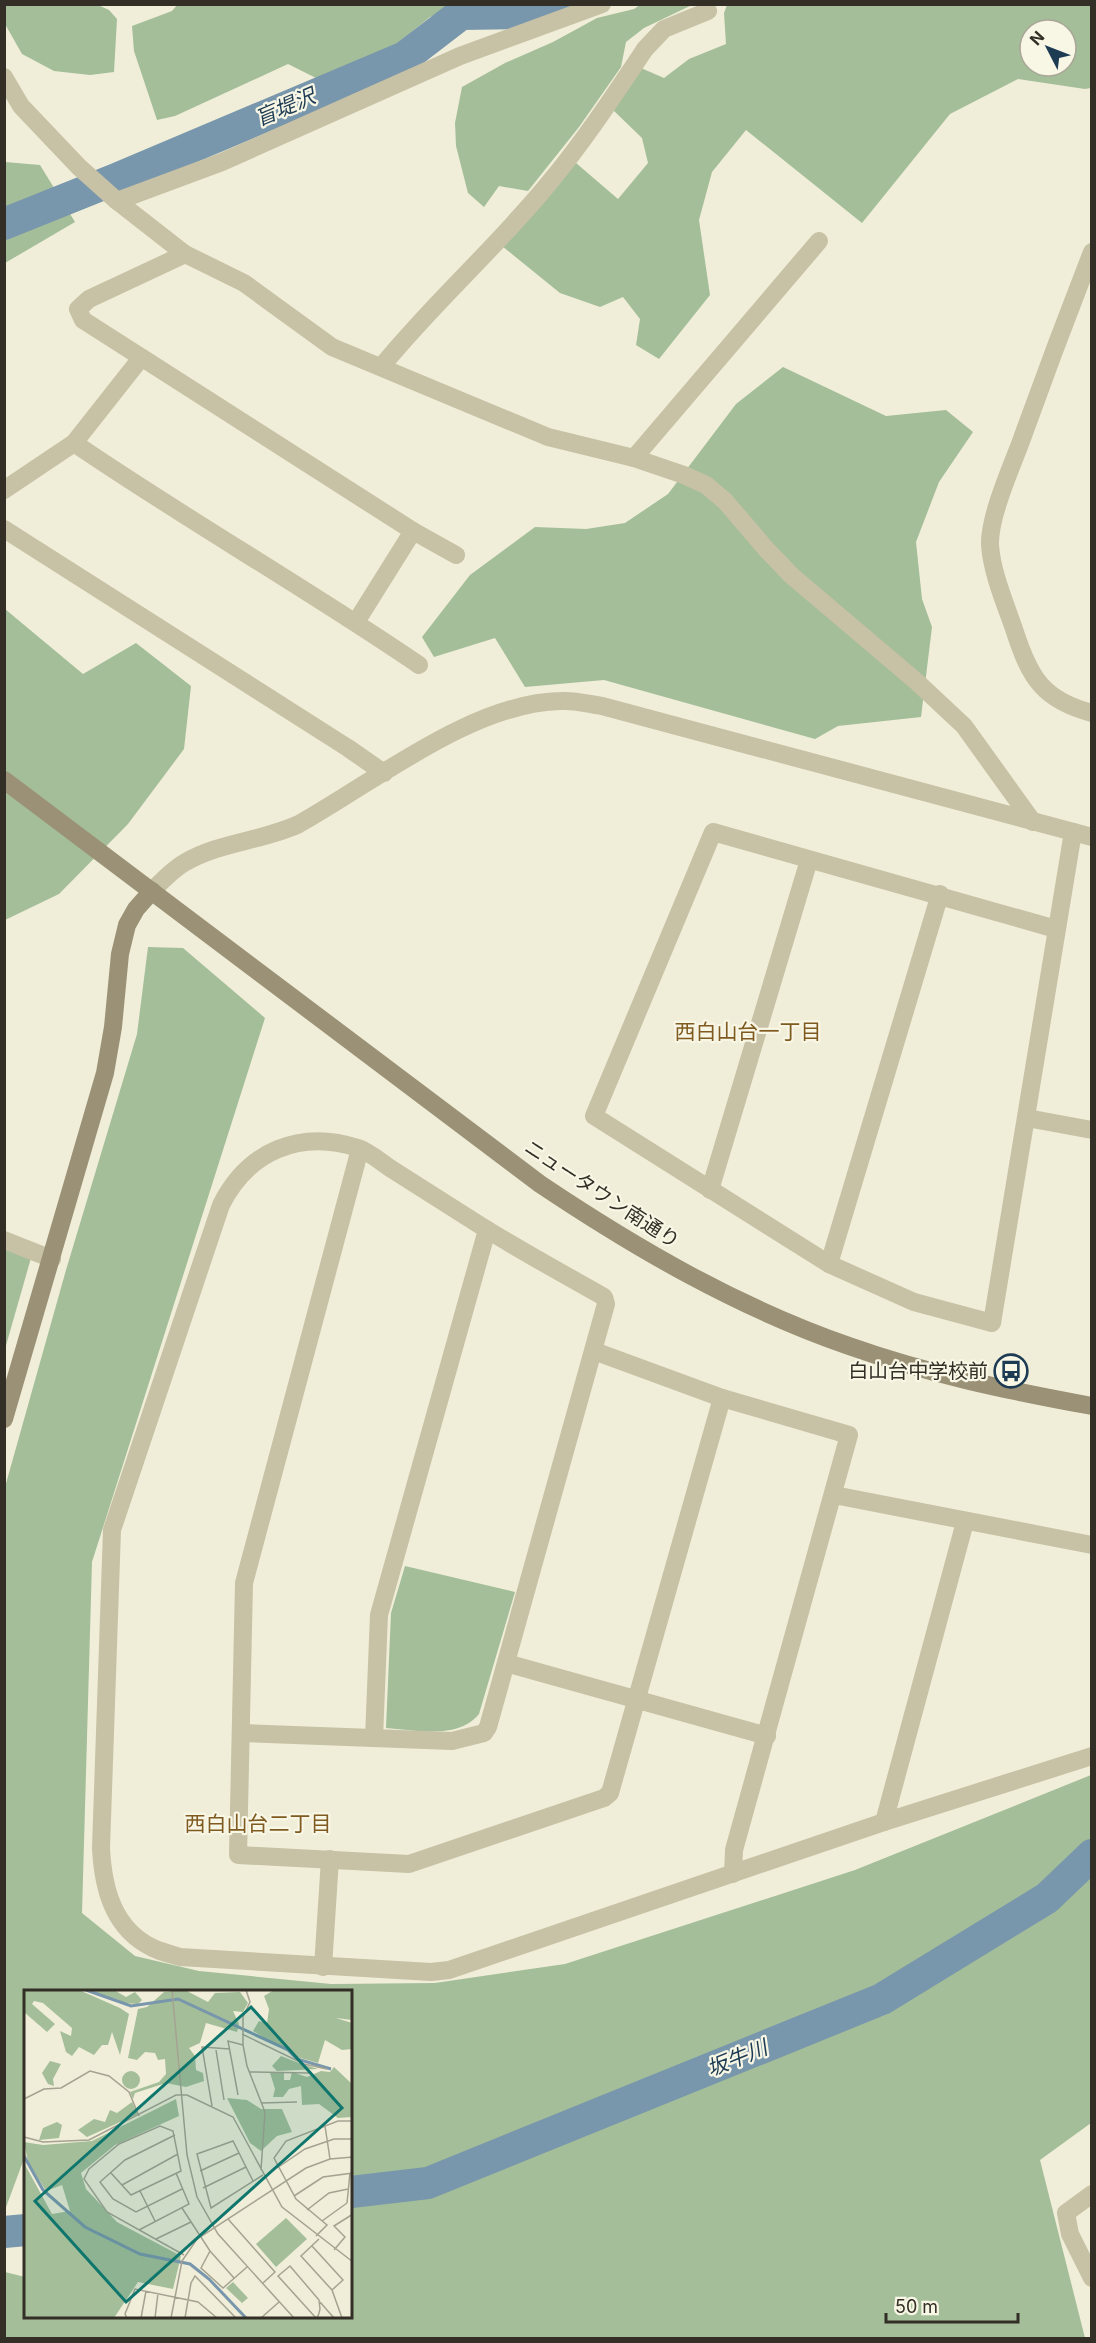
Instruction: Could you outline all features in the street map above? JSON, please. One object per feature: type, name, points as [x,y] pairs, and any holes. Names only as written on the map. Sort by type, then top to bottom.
[{"type":"street","points":[[117,201],[222,162],[460,56],[602,4]]},
{"type":"street","points":[[382,366],[408,334],[550,183],[651,42],[664,29],[708,11]]},
{"type":"street","points":[[4,77],[21,106],[117,201],[185,254],[244,283],[332,347],[548,437],[634,458],[706,485],[725,501],[792,576],[917,682],[964,726],[1033,822]]},
{"type":"street","points":[[634,458],[819,241]]},
{"type":"street","points":[[1092,252],[1009,474],[995,516],[990,544],[996,573],[1023,656],[1034,677],[1049,693],[1068,707],[1092,713]]},
{"type":"street","points":[[185,254],[89,299],[78,309],[83,320],[413,531],[456,555]]},
{"type":"street","points":[[4,490],[74,442],[141,358]]},
{"type":"street","points":[[74,442],[356,622],[419,665]]},
{"type":"street","points":[[4,529],[384,773]]},
{"type":"street","points":[[356,622],[413,531]]},
{"type":"street","points":[[4,1419],[105,1073],[113,1027],[120,954],[127,925],[136,909],[152,891],[184,862],[243,841],[279,834],[334,804],[436,741],[481,720],[527,704],[563,700],[602,706],[1092,837]]},
{"type":"street","name":"ニュータウン南通り","points":[[4,780],[540,1184],[611,1231],[683,1272],[757,1308],[849,1346],[933,1372],[1003,1390],[1092,1406]]},
{"type":"street","points":[[1056,928],[713,832],[594,1116],[829,1264],[914,1302],[992,1323],[1073,832]]},
{"type":"street","points":[[710,1190],[809,860]]},
{"type":"street","points":[[829,1264],[940,894]]},
{"type":"street","points":[[1027,1118],[1092,1130]]},
{"type":"street","points":[[241,1733],[452,1741],[484,1732],[488,1727],[606,1304],[604,1297],[487,1230],[360,1149],[323,1141],[297,1143],[277,1149],[257,1159],[229,1188],[213,1227],[112,1530],[100,1848],[106,1892],[116,1915],[131,1932],[152,1948],[180,1957],[323,1967],[431,1972],[449,1970],[884,1822],[1092,1756]]},
{"type":"street","points":[[360,1149],[244,1582],[238,1855],[408,1864],[604,1798],[610,1793],[722,1398]]},
{"type":"street","points":[[374,1738],[379,1615],[487,1230]]},
{"type":"street","points":[[4,1240],[52,1259]]},
{"type":"street","points":[[594,1351],[722,1398],[849,1435],[734,1850],[733,1874]]},
{"type":"street","points":[[834,1495],[1092,1545]]},
{"type":"street","points":[[884,1822],[965,1522]]},
{"type":"street","points":[[506,1663],[767,1736]]},
{"type":"street","points":[[323,1967],[330,1859]]},
{"type":"street","points":[[1092,2194],[1066,2213],[1070,2234],[1092,2278]]},
{"type":"green space","points":[[4,5],[98,5],[109,10],[117,19],[114,72],[90,75],[54,71],[22,54],[5,24]]},
{"type":"green space","points":[[177,5],[464,5],[430,17],[388,51],[322,81],[288,64],[175,116],[157,120],[134,51],[132,26],[172,11]]},
{"type":"green space","points":[[640,5],[692,5],[644,28],[626,42],[621,67],[579,127],[528,191],[499,186],[484,207],[468,193],[456,146],[455,123],[462,87],[505,63],[553,42],[597,18],[634,9]]},
{"type":"green space","points":[[727,5],[1091,5],[1091,88],[1018,79],[950,114],[862,223],[746,130],[712,172],[699,220],[710,295],[659,359],[636,345],[640,319],[623,297],[600,307],[560,293],[502,246],[576,163],[618,199],[648,163],[642,138],[613,110],[641,68],[664,78],[689,59],[726,44],[724,13]]},
{"type":"green space","points":[[5,162],[40,165],[75,222],[5,263]]},
{"type":"green space","points":[[783,367],[886,416],[946,410],[973,432],[939,482],[916,542],[922,599],[932,627],[921,717],[838,726],[815,739],[604,680],[525,687],[495,638],[434,657],[422,637],[470,575],[535,527],[586,529],[625,523],[668,494],[736,404]]},
{"type":"green space","points":[[5,609],[83,674],[136,643],[191,686],[184,749],[128,824],[59,894],[5,920]]},
{"type":"green space","points":[[148,947],[183,948],[265,1018],[92,1562],[82,1913],[135,1956],[199,1971],[331,1984],[435,1983],[565,1964],[855,1870],[1091,1775],[1091,2123],[1040,2160],[1085,2338],[5,2338],[5,2272],[24,2277],[24,2319],[352,2319],[352,1990],[24,1990],[24,2159],[5,2210],[5,1487],[66,1270],[137,1034]]},
{"type":"green space","points":[[5,1249],[31,1258],[5,1349]]},
{"type":"green space","points":[[405,1566],[515,1592],[479,1714],[460,1727],[436,1732],[386,1728],[391,1613]]},
{"type":"waterway","name":"盲堤沢","points":[[4,224],[405,57],[461,14],[532,13],[563,4]]},
{"type":"waterway","name":"坂牛川","points":[[352,2192],[428,2183],[882,1999],[1047,1898],[1092,1855]]},
{"type":"waterway","name":"坂牛川","points":[[4,2232],[24,2230]]},
{"type":"place","name":"白山台中学校前","points":[[1011,1371]]},
{"type":"district","name":"西白山台一丁目","points":[[748,1031]]},
{"type":"district","name":"西白山台二丁目","points":[[258,1823]]}]
